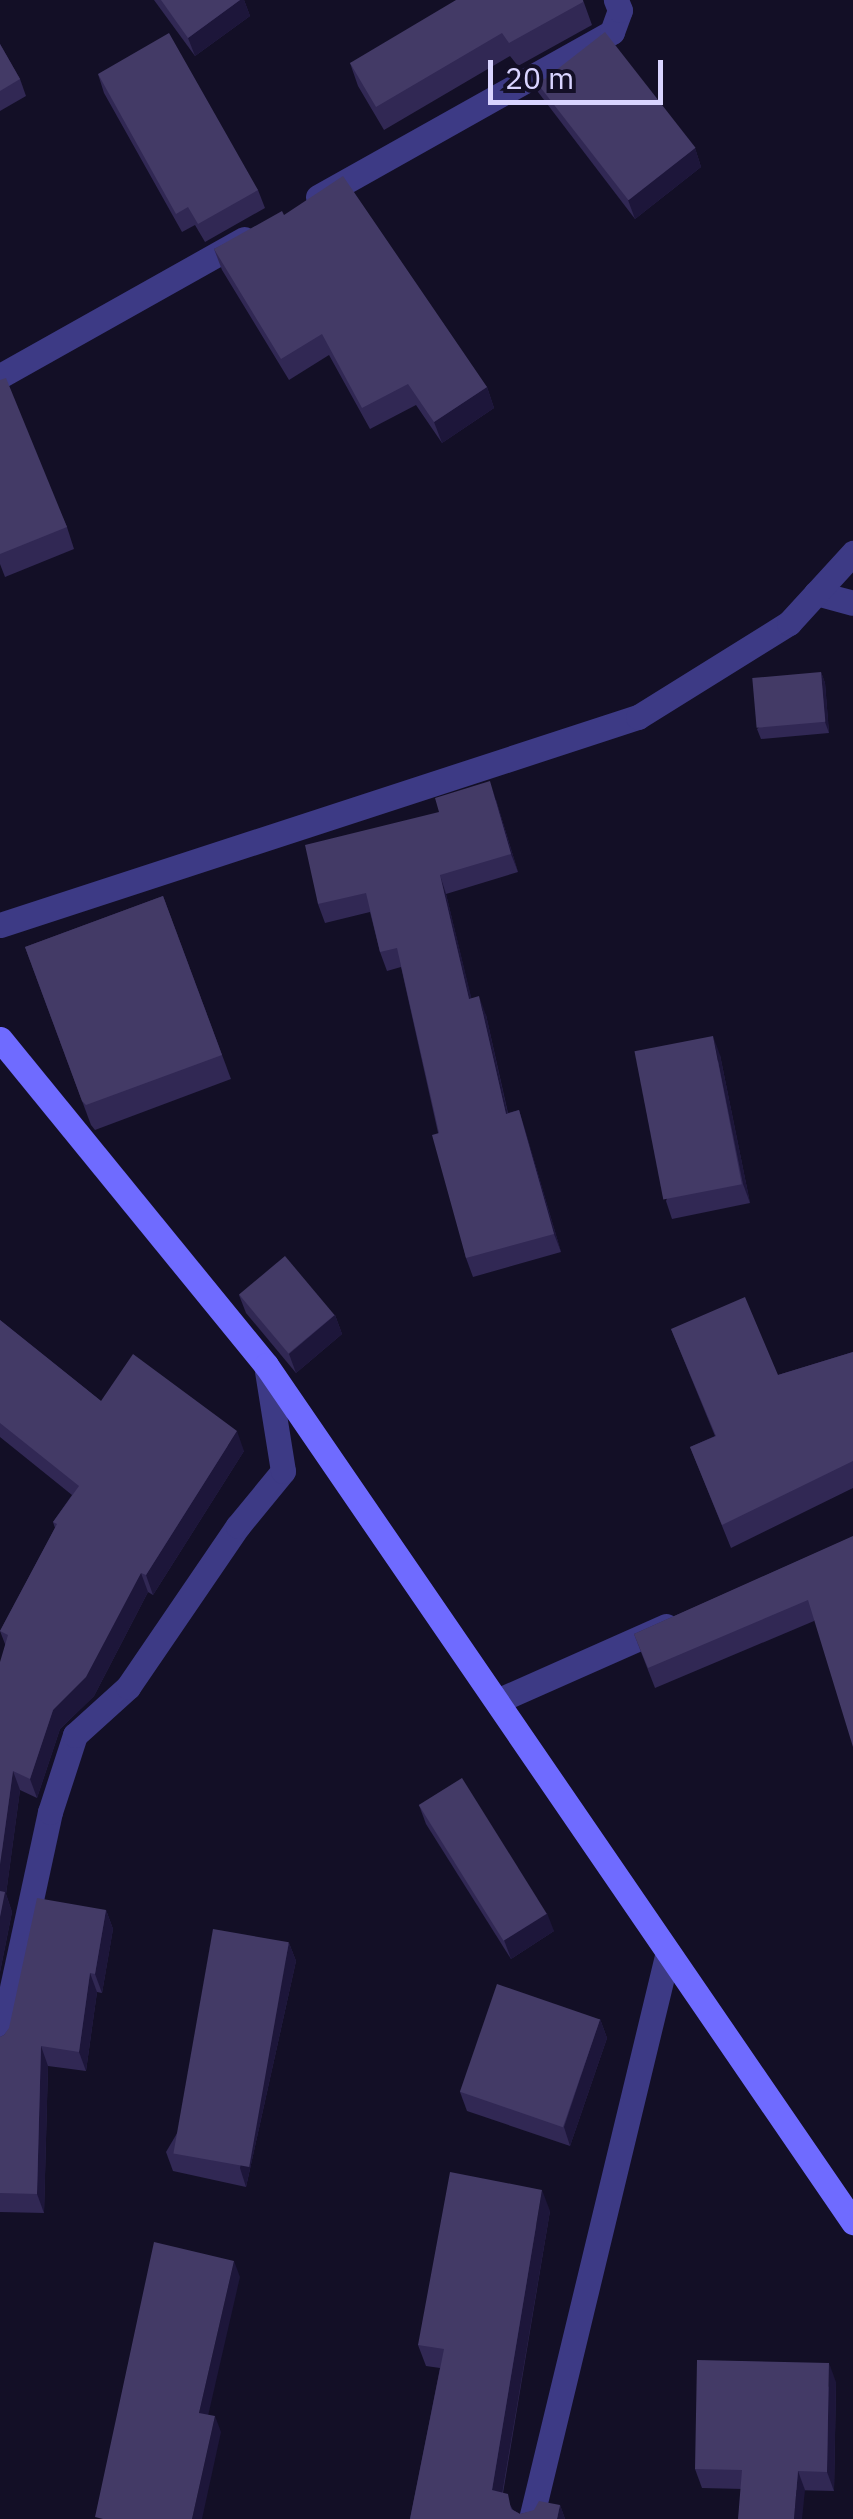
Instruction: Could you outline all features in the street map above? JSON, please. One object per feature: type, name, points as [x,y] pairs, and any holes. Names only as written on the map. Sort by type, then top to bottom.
[{"type":"street","points":[[299,208],[612,32],[620,10],[616,0]]},
{"type":"street","points":[[0,376],[266,226]]},
{"type":"street","points":[[0,925],[638,717],[789,623],[853,553]]},
{"type":"street","points":[[816,593],[853,604]]},
{"type":"street","points":[[0,1039],[266,1364],[853,2221]]},
{"type":"street","points":[[0,2043],[50,1812],[75,1735],[128,1687],[238,1526],[283,1471],[266,1364]]},
{"type":"street","points":[[497,1701],[693,1614]]},
{"type":"street","points":[[530,2519],[668,1952]]},
{"type":"building","points":[[161,0],[240,0],[188,38]]},
{"type":"building","points":[[456,0],[583,2],[509,43],[502,33],[376,107],[350,63]]},
{"type":"building","points":[[605,32],[696,148],[629,200],[538,84]]},
{"type":"building","points":[[169,33],[258,190],[198,224],[188,207],[176,214],[98,74]]},
{"type":"building","points":[[0,44],[20,79],[0,91]]},
{"type":"building","points":[[343,176],[487,387],[434,422],[408,384],[362,408],[322,334],[281,359],[214,249],[282,211],[284,215]]},
{"type":"building","points":[[6,378],[67,527],[0,554],[0,380]]},
{"type":"building","points":[[821,672],[825,722],[757,728],[752,678]]},
{"type":"building","points":[[490,781],[511,854],[440,875],[469,999],[479,996],[506,1114],[519,1110],[554,1234],[466,1258],[432,1135],[439,1133],[397,948],[380,952],[366,893],[318,904],[305,845],[439,812],[435,798]]},
{"type":"building","points":[[163,896],[222,1055],[86,1105],[25,947]]},
{"type":"building","points":[[713,1036],[742,1184],[663,1199],[634,1051]]},
{"type":"building","points":[[285,1256],[334,1315],[289,1354],[239,1295]]},
{"type":"building","points":[[745,1297],[778,1375],[853,1352],[853,1461],[722,1525],[690,1447],[716,1436],[671,1329]]},
{"type":"building","points":[[0,1320],[101,1401],[133,1354],[237,1431],[146,1575],[141,1573],[86,1677],[53,1710],[30,1779],[13,1771],[0,1865],[0,1662],[8,1635],[0,1631],[57,1524],[53,1522],[79,1486],[0,1423]]},
{"type":"building","points":[[853,1536],[853,1747],[808,1600],[648,1668],[634,1634]]},
{"type":"building","points":[[462,1778],[547,1914],[504,1941],[419,1805]]},
{"type":"building","points":[[0,1891],[5,1892],[0,1917]]},
{"type":"building","points":[[37,1898],[106,1910],[95,1974],[90,1973],[79,2052],[41,2046],[37,2194],[0,2193],[0,2037],[9,2028]]},
{"type":"building","points":[[213,1929],[289,1942],[249,2167],[173,2154]]},
{"type":"building","points":[[497,1984],[600,2019],[563,2127],[460,2092]]},
{"type":"building","points":[[450,2172],[542,2190],[492,2490],[508,2494],[511,2509],[520,2514],[534,2510],[539,2501],[560,2505],[557,2519],[410,2519],[444,2349],[418,2345]]},
{"type":"building","points":[[154,2242],[234,2261],[199,2413],[215,2416],[192,2519],[103,2519],[95,2517]]},
{"type":"building","points":[[697,2360],[829,2363],[827,2472],[798,2471],[794,2519],[738,2519],[742,2470],[695,2469]]}]
